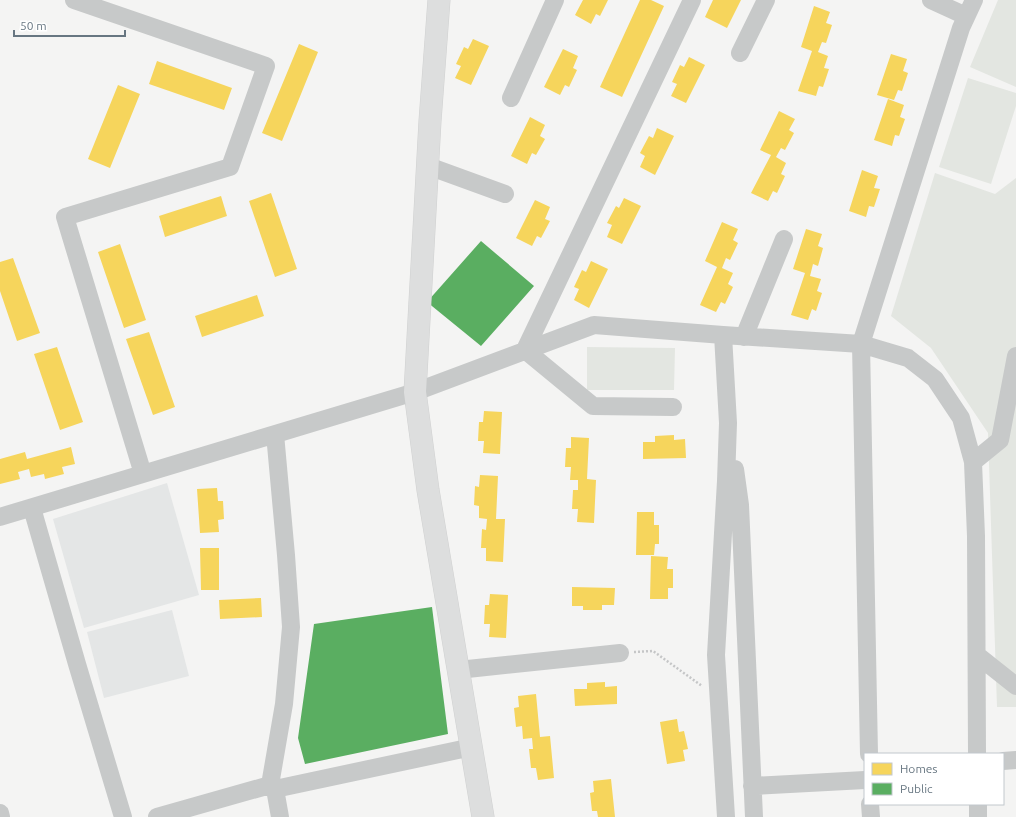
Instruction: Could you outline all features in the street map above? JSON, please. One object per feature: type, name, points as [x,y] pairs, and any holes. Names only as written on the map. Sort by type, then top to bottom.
[{"type":"main road","points":[[439,0],[415,392],[428,490],[483,817]]},
{"type":"street","points":[[74,0],[266,66],[230,166],[65,217],[143,474]]},
{"type":"street","points":[[511,98],[555,0]]},
{"type":"street","points":[[525,350],[692,0]]},
{"type":"street","points":[[740,53],[766,0]]},
{"type":"street","points":[[931,0],[966,16]]},
{"type":"street","points":[[869,753],[861,344],[961,28],[974,0]]},
{"type":"street","points":[[428,166],[504,194]]},
{"type":"street","points":[[744,337],[784,239]]},
{"type":"street","points":[[0,517],[415,392],[594,325],[744,337],[861,344],[908,358],[935,380],[961,418],[973,462],[976,536],[977,753]]},
{"type":"street","points":[[723,335],[728,422],[740,504],[754,817]]},
{"type":"street","points":[[525,350],[593,406],[673,407]]},
{"type":"street","points":[[973,462],[1000,440],[1016,356]]},
{"type":"street","points":[[726,817],[716,656],[728,422]]},
{"type":"street","points":[[275,434],[291,627],[284,704],[272,787],[280,817]]},
{"type":"street","points":[[32,508],[123,817]]},
{"type":"street","points":[[458,670],[620,652]]},
{"type":"street","points":[[976,655],[1016,686]]},
{"type":"street","points":[[157,817],[272,787],[472,747]]},
{"type":"street","points":[[1004,761],[1016,760]]},
{"type":"street","points":[[752,786],[864,780]]},
{"type":"street","points":[[870,805],[871,817]]},
{"type":"street","points":[[978,805],[978,817]]},
{"type":"street","points":[[0,813],[1,817]]},
{"type":"path","points":[[620,652],[653,651],[719,698]]},
{"type":"shaded area","points":[[998,0],[1016,0],[1016,87],[970,67]]},
{"type":"shaded area","points":[[968,78],[1016,93],[1016,106],[991,184],[939,167]]},
{"type":"shaded area","points":[[935,173],[995,194],[1016,178],[1016,707],[997,707],[988,433],[931,348],[891,316]]},
{"type":"shaded area","points":[[587,347],[675,348],[674,390],[587,390]]},
{"type":"shaded area","points":[[167,483],[199,595],[84,628],[53,519]]},
{"type":"shaded area","points":[[172,610],[189,676],[104,698],[87,632]]},
{"type":"building: Homes","points":[[583,0],[608,0],[600,16],[596,14],[591,24],[575,15]]},
{"type":"building: Homes","points":[[640,0],[651,0],[664,6],[622,97],[600,87]]},
{"type":"building: Homes","points":[[713,0],[741,0],[727,28],[705,17]]},
{"type":"building: Homes","points":[[814,6],[830,12],[826,23],[832,25],[826,43],[822,42],[818,52],[828,56],[824,68],[829,69],[823,87],[819,86],[816,96],[798,91],[812,51],[801,47]]},
{"type":"building: Homes","points":[[473,39],[489,46],[471,85],[455,78],[461,66],[456,64],[464,47],[468,49]]},
{"type":"building: Homes","points":[[299,44],[318,52],[282,141],[262,133]]},
{"type":"building: Homes","points":[[563,49],[578,56],[573,68],[577,70],[569,87],[565,85],[560,95],[544,87]]},
{"type":"building: Homes","points":[[891,54],[907,59],[903,71],[908,73],[902,91],[898,90],[894,100],[877,95]]},
{"type":"building: Homes","points":[[689,57],[705,65],[686,103],[671,96],[677,84],[672,82],[680,65],[684,67]]},
{"type":"building: Homes","points":[[157,61],[232,88],[224,110],[149,84]]},
{"type":"building: Homes","points":[[118,85],[140,94],[110,168],[88,159]]},
{"type":"building: Homes","points":[[888,99],[904,105],[900,117],[905,119],[899,136],[895,135],[892,146],[874,140]]},
{"type":"building: Homes","points":[[779,111],[795,119],[789,130],[794,133],[785,150],[781,148],[776,157],[786,163],[781,174],[785,176],[777,193],[773,191],[768,201],[751,193],[771,155],[760,150]]},
{"type":"building: Homes","points":[[530,117],[545,125],[540,136],[545,139],[536,155],[532,153],[527,164],[511,156]]},
{"type":"building: Homes","points":[[657,128],[674,136],[655,175],[640,167],[645,156],[640,153],[649,136],[653,138]]},
{"type":"building: Homes","points":[[862,170],[878,176],[874,188],[880,189],[874,207],[869,206],[866,217],[849,211]]},
{"type":"building: Homes","points":[[271,193],[297,269],[275,277],[249,201]]},
{"type":"building: Homes","points":[[221,196],[227,216],[165,237],[159,216]]},
{"type":"building: Homes","points":[[624,198],[641,206],[622,244],[607,237],[612,225],[607,223],[616,206],[619,208]]},
{"type":"building: Homes","points":[[535,200],[550,207],[545,219],[550,221],[541,238],[537,236],[532,246],[516,238]]},
{"type":"building: Homes","points":[[722,222],[738,229],[733,240],[738,243],[730,260],[726,258],[722,268],[733,273],[728,284],[733,287],[725,304],[721,302],[716,312],[700,305],[717,267],[705,261]]},
{"type":"building: Homes","points":[[806,229],[822,234],[818,246],[823,248],[818,266],[813,264],[810,276],[821,279],[817,291],[822,293],[816,311],[812,309],[808,320],[791,315],[805,273],[793,269]]},
{"type":"building: Homes","points":[[120,244],[146,320],[124,328],[98,252]]},
{"type":"building: Homes","points":[[13,258],[40,333],[17,341],[0,291],[0,262]]},
{"type":"building: Homes","points":[[591,261],[608,269],[589,308],[574,300],[579,289],[574,287],[582,270],[586,272]]},
{"type":"building: Homes","points":[[257,295],[264,316],[202,337],[195,316]]},
{"type":"building: Homes","points":[[149,332],[175,407],[153,415],[126,339]]},
{"type":"building: Homes","points":[[57,347],[83,422],[60,430],[34,354]]},
{"type":"building: Homes","points":[[484,411],[502,412],[500,454],[483,453],[484,441],[478,441],[479,422],[483,422]]},
{"type":"building: Homes","points":[[674,435],[674,440],[685,439],[686,458],[643,459],[643,442],[655,442],[655,436]]},
{"type":"building: Homes","points":[[571,437],[589,438],[587,479],[596,480],[594,523],[577,522],[578,509],[572,509],[573,490],[578,490],[578,480],[570,480],[571,467],[565,467],[566,448],[571,448]]},
{"type":"building: Homes","points":[[71,447],[75,464],[62,467],[64,474],[45,479],[44,474],[31,477],[29,469],[18,472],[20,479],[0,484],[0,459],[25,452],[27,459]]},
{"type":"building: Homes","points":[[480,475],[498,476],[496,519],[505,519],[503,562],[486,561],[486,548],[481,548],[482,529],[486,530],[487,519],[479,518],[479,506],[474,505],[475,486],[479,487]]},
{"type":"building: Homes","points":[[217,488],[218,501],[223,501],[224,519],[218,520],[219,532],[200,533],[197,489]]},
{"type":"building: Homes","points":[[637,512],[654,512],[654,525],[659,525],[659,544],[655,544],[654,555],[636,555]]},
{"type":"building: Homes","points":[[200,548],[219,548],[219,590],[201,590]]},
{"type":"building: Homes","points":[[651,556],[668,557],[667,569],[673,569],[673,588],[668,588],[668,599],[650,599]]},
{"type":"building: Homes","points":[[572,587],[615,588],[614,605],[602,605],[602,610],[583,610],[583,606],[572,606]]},
{"type":"building: Homes","points":[[490,594],[508,595],[506,638],[489,637],[490,624],[484,624],[485,605],[489,605]]},
{"type":"building: Homes","points":[[261,598],[262,617],[220,619],[219,600]]},
{"type":"building: Homes","points":[[605,682],[605,687],[617,686],[617,704],[575,706],[574,689],[587,689],[587,683]]},
{"type":"building: Homes","points":[[536,694],[540,737],[550,736],[554,778],[538,780],[536,768],[531,768],[529,749],[533,749],[532,738],[523,739],[522,726],[516,727],[514,708],[519,707],[518,696]]},
{"type":"building: Homes","points":[[677,719],[679,732],[684,731],[688,749],[683,750],[685,761],[667,764],[660,722]]},
{"type":"building: Homes","points":[[611,779],[615,817],[598,817],[597,811],[592,811],[590,793],[594,792],[593,781]]},
{"type":"building: Public","points":[[481,241],[534,286],[481,346],[427,302]]},
{"type":"building: Public","points":[[432,607],[448,734],[305,764],[298,738],[314,624]]}]
